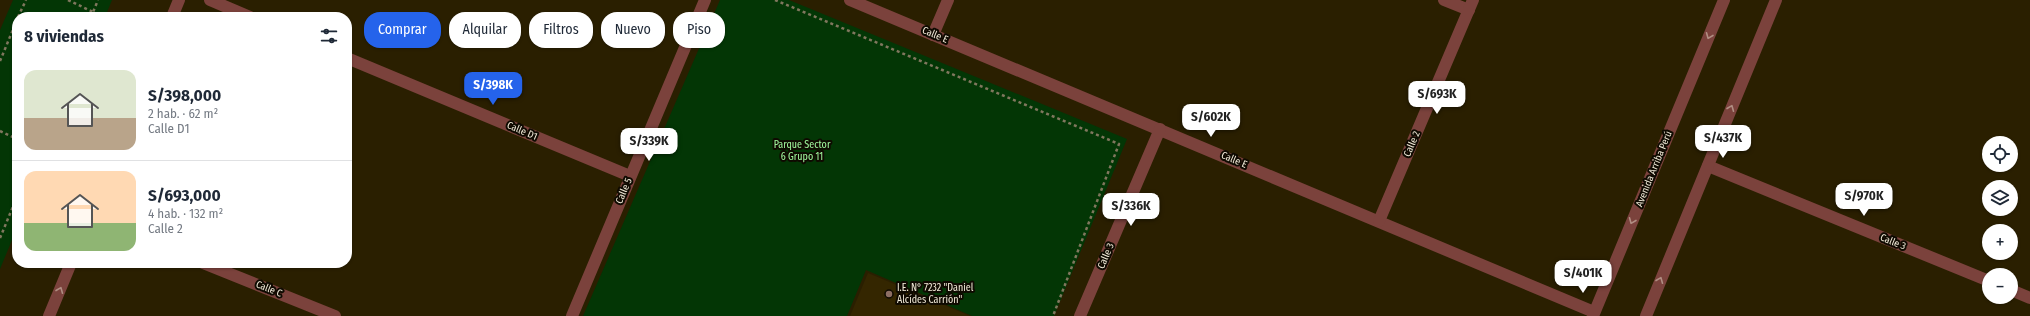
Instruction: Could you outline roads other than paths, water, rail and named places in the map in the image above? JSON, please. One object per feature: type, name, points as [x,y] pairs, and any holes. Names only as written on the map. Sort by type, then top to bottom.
[{"type":"street","points":[[174,12],[179,0]]},
{"type":"street","points":[[210,0],[238,12]]},
{"type":"street","name":"Calle 5","points":[[572,316],[705,0]]},
{"type":"street","name":"Calle E","points":[[850,0],[1379,221],[1594,314]]},
{"type":"street","points":[[933,35],[948,0]]},
{"type":"street","points":[[1444,0],[1471,5]]},
{"type":"street","name":"Avenida Arriba Perú","points":[[1594,314],[1724,0]]},
{"type":"street","points":[[1646,316],[1776,0]]},
{"type":"street","name":"Calle 2","points":[[1379,221],[1471,5]]},
{"type":"street","name":"Calle D1","points":[[352,60],[630,176]]},
{"type":"street","name":"Calle 3","points":[[1080,316],[1160,130]]},
{"type":"street","name":"Calle 3","points":[[1708,166],[1982,278]]},
{"type":"street","points":[[49,316],[69,268]]},
{"type":"street","name":"Calle C","points":[[215,268],[320,313],[335,316]]},
{"type":"street","points":[[2018,293],[2030,298]]},
{"type":"place","name":"I.E. N° 7232 \"Daniel Alcídes Carrión\"","points":[[889,294]]},
{"type":"park label","name":"Parque Sector 6 Grupo 11","points":[[802,150]]}]
